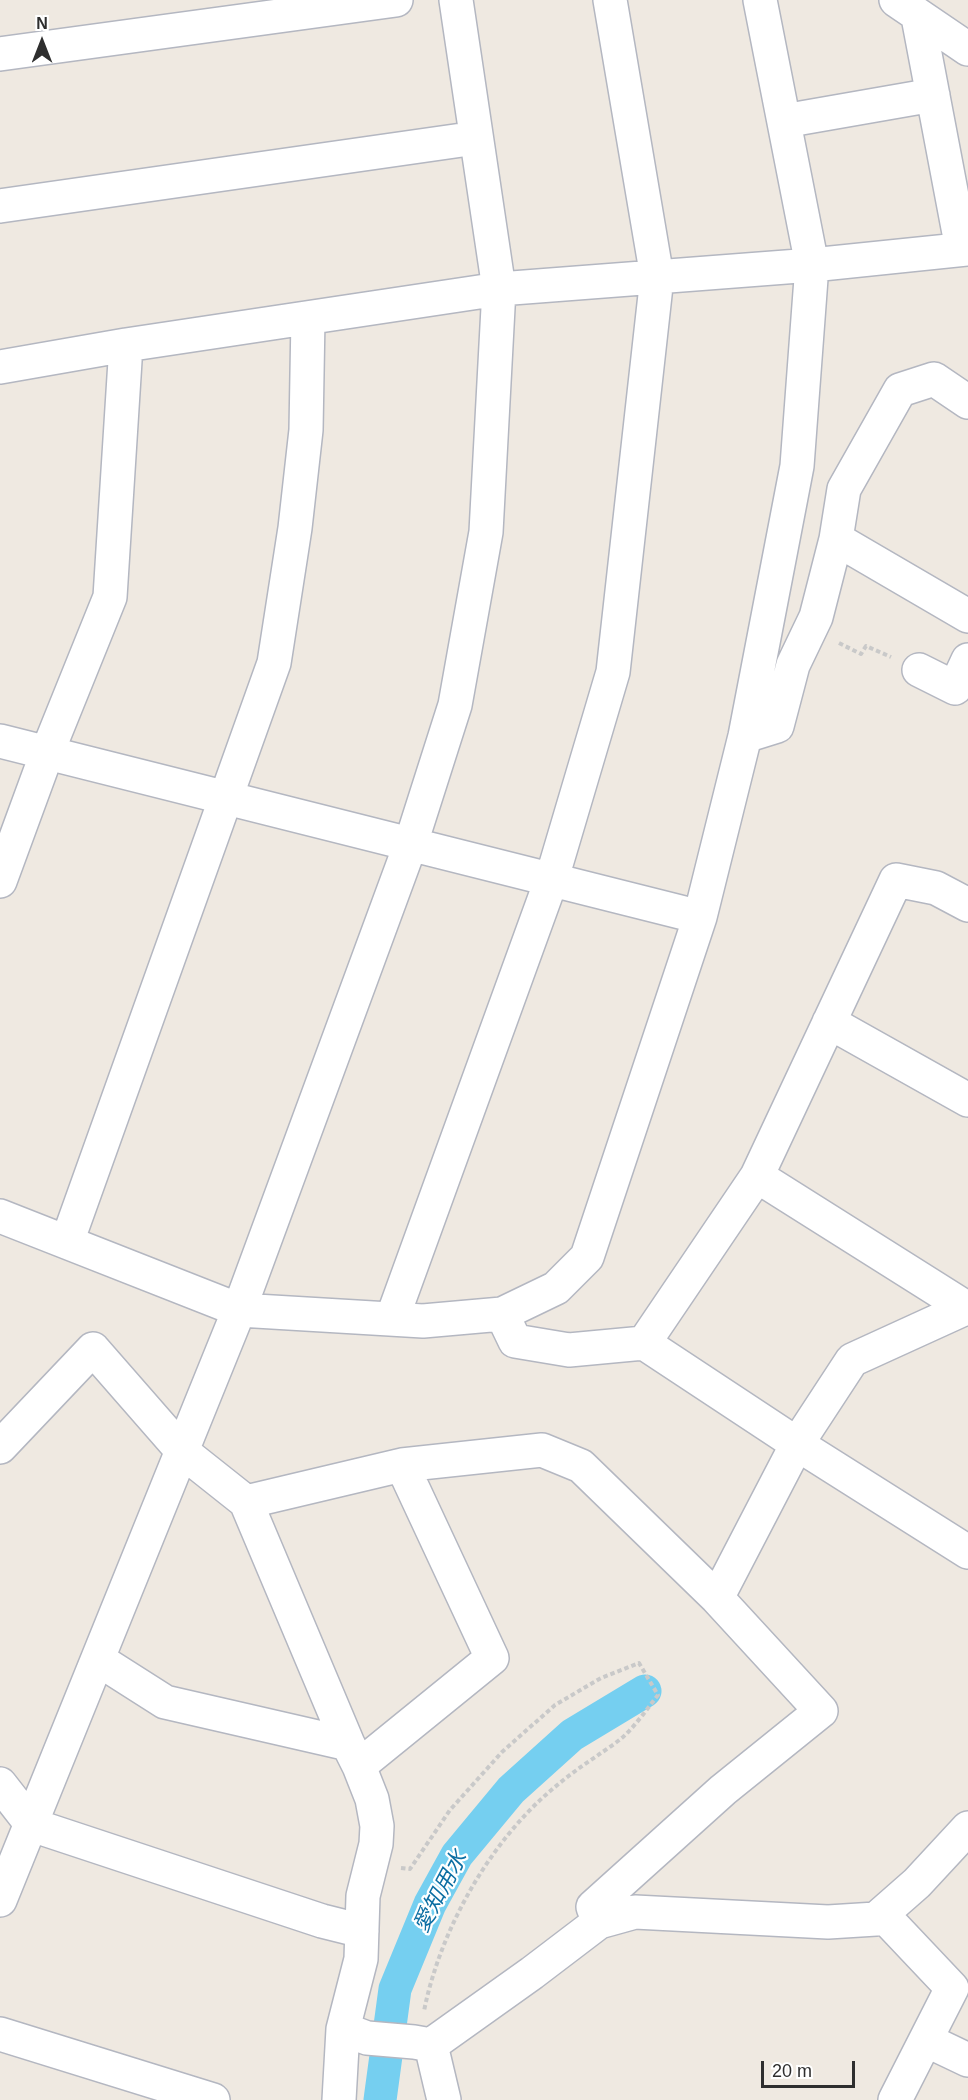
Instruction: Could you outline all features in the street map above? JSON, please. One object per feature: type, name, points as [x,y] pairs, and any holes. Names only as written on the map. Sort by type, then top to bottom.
[{"type":"street","points":[[0,54],[396,0]]},
{"type":"street","points":[[0,1900],[239,1310],[411,843],[455,705],[486,532],[499,289],[456,0]]},
{"type":"street","points":[[392,1319],[552,878],[614,672],[657,277],[610,0]]},
{"type":"street","points":[[0,1216],[239,1310],[423,1321],[502,1314],[556,1288],[587,1257],[700,917],[745,736],[796,466],[812,265],[760,0]]},
{"type":"street","points":[[907,9],[968,49]]},
{"type":"street","points":[[0,367],[126,345],[499,289],[812,265],[965,249],[933,94],[907,9]]},
{"type":"street","points":[[784,121],[933,94]]},
{"type":"street","points":[[0,206],[476,138]]},
{"type":"street","points":[[67,1242],[273,663],[296,528],[306,430],[308,318]]},
{"type":"street","points":[[0,881],[47,753],[110,597],[126,345]]},
{"type":"street","points":[[745,736],[777,726],[793,665],[816,616],[836,538],[844,489],[900,390],[934,379],[968,402]]},
{"type":"street","points":[[836,538],[968,616]]},
{"type":"street","points":[[919,670],[955,688],[968,660]]},
{"type":"street","points":[[0,741],[700,917]]},
{"type":"street","points":[[644,1343],[756,1176],[896,880],[936,888],[968,905]]},
{"type":"street","points":[[829,1022],[968,1100]]},
{"type":"street","points":[[756,1176],[968,1308]]},
{"type":"street","points":[[717,1598],[796,1444],[852,1360],[968,1308]]},
{"type":"street","points":[[502,1314],[515,1341],[569,1350],[644,1343],[796,1444],[968,1552]]},
{"type":"street","points":[[0,1447],[93,1350],[183,1452],[246,1502],[372,1799],[377,1826],[363,1896],[355,2034],[339,2100]]},
{"type":"street","points":[[246,1502],[402,1465],[542,1450],[581,1466],[717,1598],[821,1711],[723,1790],[593,1906],[599,1922]]},
{"type":"street","points":[[353,1755],[492,1658],[402,1465]]},
{"type":"street","points":[[99,1660],[165,1702],[353,1755]]},
{"type":"street","points":[[0,1784],[32,1825],[322,1921],[362,1931]]},
{"type":"street","points":[[355,2034],[422,2043],[532,1973],[599,1922],[634,1912],[828,1922],[876,1919],[917,1884],[968,1828]]},
{"type":"street","points":[[882,1914],[952,1988],[896,2100]]},
{"type":"street","points":[[0,2034],[213,2100]]},
{"type":"street","points":[[926,2040],[968,2060]]},
{"type":"street","points":[[422,2043],[444,2100]]},
{"type":"path","points":[[810,628],[861,654],[866,646],[919,670]]},
{"type":"path","points":[[370,1866],[410,1869],[450,1810],[511,1744],[555,1705],[601,1678],[639,1663],[658,1695],[623,1737],[574,1772],[520,1819],[493,1853],[466,1898],[430,1979],[424,2012],[422,2043]]},
{"type":"waterway","name":"愛知用水","points":[[380,2100],[395,1989],[430,1904],[457,1855],[511,1790],[572,1735],[645,1691]]}]
